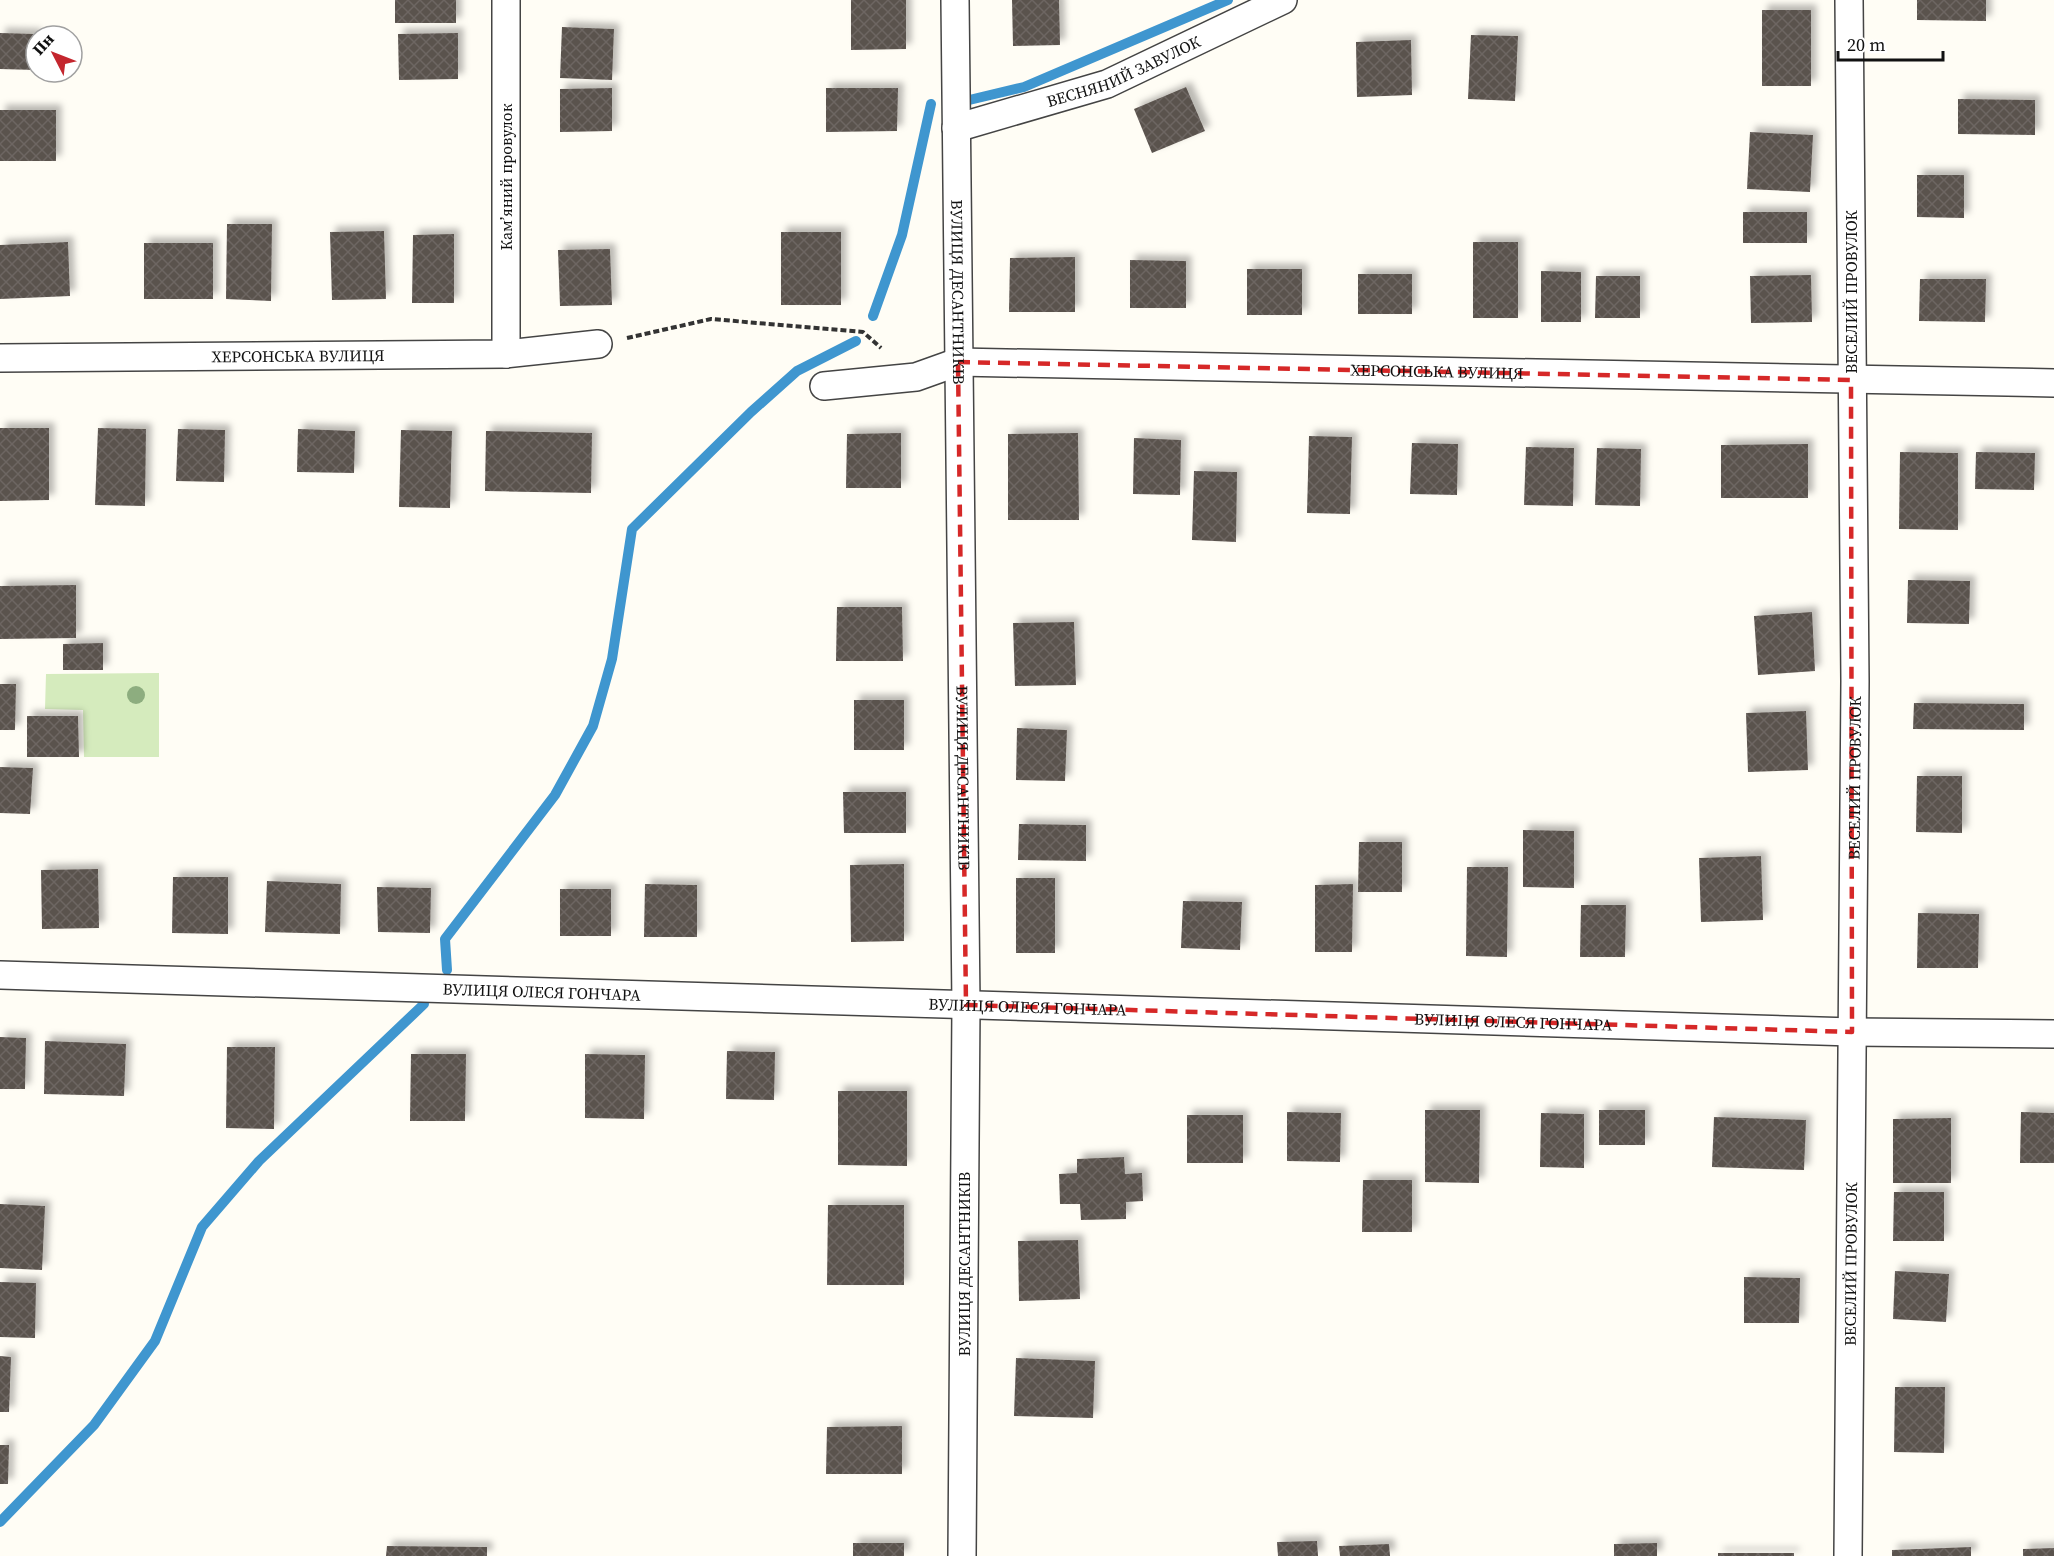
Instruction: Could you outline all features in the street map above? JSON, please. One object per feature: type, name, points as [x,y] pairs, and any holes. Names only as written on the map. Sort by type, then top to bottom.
[{"type":"street","name":"Камʼяний провулок","points":[[506,0],[506,354]]},
{"type":"street","name":"ВУЛИЦЯ ДЕСАНТНИКІВ","points":[[955,0],[966,1005],[962,1556]]},
{"type":"street","name":"ВЕСНЯНИЙ ЗАВУЛОК","points":[[956,128],[1107,84],[1283,0]]},
{"type":"street","name":"ВЕСЕЛИЙ ПРОВУЛОК","points":[[1848,1556],[1855,681],[1849,0]]},
{"type":"street","name":"ХЕРСОНСЬКА ВУЛИЦЯ","points":[[0,358],[506,354],[598,345]]},
{"type":"street","name":"ХЕРСОНСЬКА ВУЛИЦЯ","points":[[824,386],[916,377],[958,362],[2054,383]]},
{"type":"street","name":"ВУЛИЦЯ ОЛЕСЯ ГОНЧАРА","points":[[0,975],[1852,1032],[2054,1034]]},
{"type":"path","points":[[598,345],[711,319],[863,332],[916,377]]},
{"type":"highlighted area","points":[[958,362],[1851,380],[1852,1032],[966,1005]]},
{"type":"green space","points":[[159,673],[159,757],[84,757],[83,710],[45,709],[46,674]]},
{"type":"building","points":[[395,0],[456,0],[456,23],[395,23]]},
{"type":"building","points":[[851,0],[906,0],[906,49],[851,50]]},
{"type":"building","points":[[1012,0],[1059,0],[1060,45],[1013,46]]},
{"type":"building","points":[[1917,0],[1986,0],[1986,21],[1917,20]]},
{"type":"building","points":[[1762,10],[1811,10],[1811,86],[1762,86]]},
{"type":"building","points":[[562,27],[614,29],[612,80],[560,78]]},
{"type":"building","points":[[0,33],[24,34],[24,70],[0,69]]},
{"type":"building","points":[[458,33],[458,79],[399,80],[398,34]]},
{"type":"building","points":[[1471,35],[1518,36],[1515,101],[1468,99]]},
{"type":"building","points":[[1411,40],[1412,95],[1357,97],[1356,42]]},
{"type":"building","points":[[1186,87],[1205,131],[1152,153],[1134,109]]},
{"type":"building","points":[[612,88],[612,131],[560,132],[560,89]]},
{"type":"building","points":[[826,88],[898,88],[897,131],[826,132]]},
{"type":"building","points":[[1958,99],[2035,100],[2035,135],[1958,134]]},
{"type":"building","points":[[0,110],[56,110],[56,161],[0,161]]},
{"type":"building","points":[[1750,132],[1813,135],[1810,192],[1747,189]]},
{"type":"building","points":[[1917,175],[1964,175],[1964,218],[1917,217]]},
{"type":"building","points":[[1743,212],[1807,212],[1807,243],[1743,243]]},
{"type":"building","points":[[227,224],[272,224],[271,301],[226,299]]},
{"type":"building","points":[[384,231],[386,299],[332,300],[330,232]]},
{"type":"building","points":[[781,232],[841,232],[841,305],[781,305]]},
{"type":"building","points":[[454,234],[454,303],[412,303],[413,235]]},
{"type":"building","points":[[68,242],[70,296],[0,299],[0,245]]},
{"type":"building","points":[[1473,242],[1518,242],[1518,318],[1473,318]]},
{"type":"building","points":[[144,243],[213,243],[213,299],[144,299]]},
{"type":"building","points":[[610,249],[612,305],[560,306],[558,250]]},
{"type":"building","points":[[1075,257],[1075,312],[1009,312],[1010,258]]},
{"type":"building","points":[[1130,260],[1186,261],[1186,308],[1130,308]]},
{"type":"building","points":[[1247,269],[1302,269],[1302,315],[1247,315]]},
{"type":"building","points":[[1541,271],[1581,272],[1581,322],[1541,322]]},
{"type":"building","points":[[1358,274],[1412,274],[1412,314],[1358,314]]},
{"type":"building","points":[[1811,275],[1812,322],[1751,323],[1750,276]]},
{"type":"building","points":[[1596,276],[1640,276],[1640,318],[1595,318]]},
{"type":"building","points":[[1920,279],[1986,279],[1985,322],[1919,321]]},
{"type":"building","points":[[0,428],[49,428],[49,500],[0,501]]},
{"type":"building","points":[[98,428],[146,429],[145,506],[95,505]]},
{"type":"building","points":[[178,429],[225,430],[224,482],[176,481]]},
{"type":"building","points":[[298,429],[355,431],[354,473],[297,472]]},
{"type":"building","points":[[401,430],[452,431],[450,508],[399,507]]},
{"type":"building","points":[[486,431],[592,433],[591,493],[485,491]]},
{"type":"building","points":[[901,433],[901,488],[846,488],[847,434]]},
{"type":"building","points":[[1078,433],[1079,520],[1008,520],[1008,434]]},
{"type":"building","points":[[1309,436],[1352,437],[1350,514],[1307,513]]},
{"type":"building","points":[[1134,438],[1181,440],[1180,495],[1133,494]]},
{"type":"building","points":[[1412,443],[1458,444],[1457,495],[1410,494]]},
{"type":"building","points":[[1808,444],[1808,498],[1721,498],[1721,445]]},
{"type":"building","points":[[1526,447],[1574,448],[1573,506],[1524,505]]},
{"type":"building","points":[[1597,448],[1641,449],[1640,506],[1595,505]]},
{"type":"building","points":[[1900,452],[1958,453],[1958,530],[1899,529]]},
{"type":"building","points":[[1976,452],[2035,453],[2034,490],[1975,489]]},
{"type":"building","points":[[1194,471],[1237,472],[1236,542],[1192,540]]},
{"type":"building","points":[[1908,580],[1970,581],[1969,624],[1907,623]]},
{"type":"building","points":[[76,585],[76,638],[0,639],[0,586]]},
{"type":"building","points":[[837,607],[902,607],[903,661],[836,661]]},
{"type":"building","points":[[1812,612],[1815,671],[1758,675],[1754,616]]},
{"type":"building","points":[[1074,622],[1076,685],[1015,686],[1013,623]]},
{"type":"building","points":[[103,643],[103,670],[63,670],[63,644]]},
{"type":"building","points":[[0,684],[16,684],[15,730],[0,730]]},
{"type":"building","points":[[854,700],[904,700],[904,750],[854,750]]},
{"type":"building","points":[[1914,703],[2024,704],[2024,730],[1913,729]]},
{"type":"building","points":[[1806,711],[1808,770],[1748,772],[1746,713]]},
{"type":"building","points":[[27,716],[78,716],[79,757],[27,757]]},
{"type":"building","points":[[1017,728],[1067,730],[1065,781],[1016,780]]},
{"type":"building","points":[[0,767],[33,768],[30,814],[0,813]]},
{"type":"building","points":[[1917,776],[1962,776],[1962,833],[1916,832]]},
{"type":"building","points":[[843,792],[906,792],[906,833],[844,833]]},
{"type":"building","points":[[1019,824],[1086,825],[1086,861],[1018,860]]},
{"type":"building","points":[[1523,830],[1574,831],[1574,888],[1523,887]]},
{"type":"building","points":[[1359,842],[1402,842],[1402,892],[1358,892]]},
{"type":"building","points":[[1761,856],[1763,920],[1701,922],[1699,858]]},
{"type":"building","points":[[904,864],[904,941],[851,942],[850,865]]},
{"type":"building","points":[[1467,867],[1508,867],[1507,957],[1466,956]]},
{"type":"building","points":[[98,869],[99,928],[42,929],[41,870]]},
{"type":"building","points":[[173,877],[228,877],[228,934],[172,933]]},
{"type":"building","points":[[1016,878],[1055,878],[1055,953],[1016,953]]},
{"type":"building","points":[[267,881],[341,884],[340,934],[265,932]]},
{"type":"building","points":[[645,884],[697,885],[697,937],[644,937]]},
{"type":"building","points":[[1353,884],[1352,952],[1315,952],[1315,885]]},
{"type":"building","points":[[377,887],[431,888],[430,933],[378,932]]},
{"type":"building","points":[[560,889],[611,889],[611,936],[560,936]]},
{"type":"building","points":[[1183,901],[1242,902],[1240,950],[1181,948]]},
{"type":"building","points":[[1581,905],[1626,905],[1625,957],[1580,957]]},
{"type":"building","points":[[1918,913],[1979,914],[1978,968],[1917,968]]},
{"type":"building","points":[[0,1037],[26,1038],[25,1089],[0,1089]]},
{"type":"building","points":[[45,1041],[126,1044],[124,1096],[44,1094]]},
{"type":"building","points":[[227,1047],[275,1047],[274,1129],[226,1128]]},
{"type":"building","points":[[727,1051],[775,1052],[774,1100],[726,1099]]},
{"type":"building","points":[[411,1054],[466,1054],[465,1121],[410,1121]]},
{"type":"building","points":[[585,1054],[645,1055],[644,1119],[585,1118]]},
{"type":"building","points":[[838,1091],[907,1091],[907,1166],[838,1165]]},
{"type":"building","points":[[1425,1110],[1480,1110],[1479,1183],[1425,1182]]},
{"type":"building","points":[[1599,1110],[1645,1110],[1645,1145],[1599,1145]]},
{"type":"building","points":[[1287,1112],[1341,1113],[1340,1162],[1287,1161]]},
{"type":"building","points":[[2021,1112],[2054,1113],[2054,1163],[2020,1163]]},
{"type":"building","points":[[1541,1113],[1584,1114],[1584,1168],[1540,1167]]},
{"type":"building","points":[[1187,1115],[1243,1115],[1243,1163],[1187,1163]]},
{"type":"building","points":[[1714,1117],[1806,1120],[1804,1170],[1712,1167]]},
{"type":"building","points":[[1951,1118],[1951,1183],[1893,1183],[1893,1119]]},
{"type":"building","points":[[1124,1157],[1125,1174],[1142,1173],[1143,1201],[1126,1202],[1126,1219],[1081,1220],[1080,1204],[1060,1204],[1059,1174],[1077,1173],[1077,1159]]},
{"type":"building","points":[[1363,1180],[1412,1180],[1412,1232],[1362,1232]]},
{"type":"building","points":[[1894,1192],[1944,1192],[1944,1241],[1893,1241]]},
{"type":"building","points":[[0,1204],[45,1206],[42,1270],[0,1268]]},
{"type":"building","points":[[828,1205],[904,1205],[904,1285],[827,1285]]},
{"type":"building","points":[[1078,1240],[1080,1299],[1019,1301],[1018,1241]]},
{"type":"building","points":[[1895,1271],[1949,1274],[1946,1322],[1893,1319]]},
{"type":"building","points":[[1744,1277],[1800,1278],[1799,1323],[1744,1323]]},
{"type":"building","points":[[0,1282],[36,1283],[35,1338],[0,1337]]},
{"type":"building","points":[[0,1356],[11,1357],[9,1412],[0,1412]]},
{"type":"building","points":[[1016,1358],[1095,1361],[1093,1418],[1014,1416]]},
{"type":"building","points":[[1895,1387],[1945,1387],[1944,1453],[1894,1452]]},
{"type":"building","points":[[902,1426],[902,1474],[826,1474],[827,1427]]},
{"type":"building","points":[[0,1445],[9,1445],[8,1484],[0,1484]]},
{"type":"building","points":[[1317,1541],[1318,1556],[1278,1556],[1277,1542]]},
{"type":"building","points":[[853,1543],[904,1543],[904,1556],[853,1556]]},
{"type":"building","points":[[1657,1543],[1657,1556],[1614,1556],[1614,1544]]},
{"type":"building","points":[[1389,1544],[1390,1556],[1340,1556],[1339,1546]]},
{"type":"building","points":[[387,1546],[487,1547],[487,1556],[386,1556]]},
{"type":"building","points":[[1971,1547],[1971,1556],[1892,1556],[1892,1550]]},
{"type":"building","points":[[2054,1548],[2054,1556],[2023,1556],[2023,1549]]},
{"type":"building","points":[[1718,1553],[1794,1553],[1794,1556],[1718,1556]]},
{"type":"waterway","points":[[965,101],[1024,87],[1228,0]]},
{"type":"waterway","points":[[873,316],[902,235],[931,104]]},
{"type":"waterway","points":[[447,970],[445,939],[555,795],[593,726],[612,659],[632,529],[751,412],[797,371],[856,341]]},
{"type":"waterway","points":[[0,1522],[94,1425],[155,1341],[202,1227],[259,1161],[424,1004]]}]
